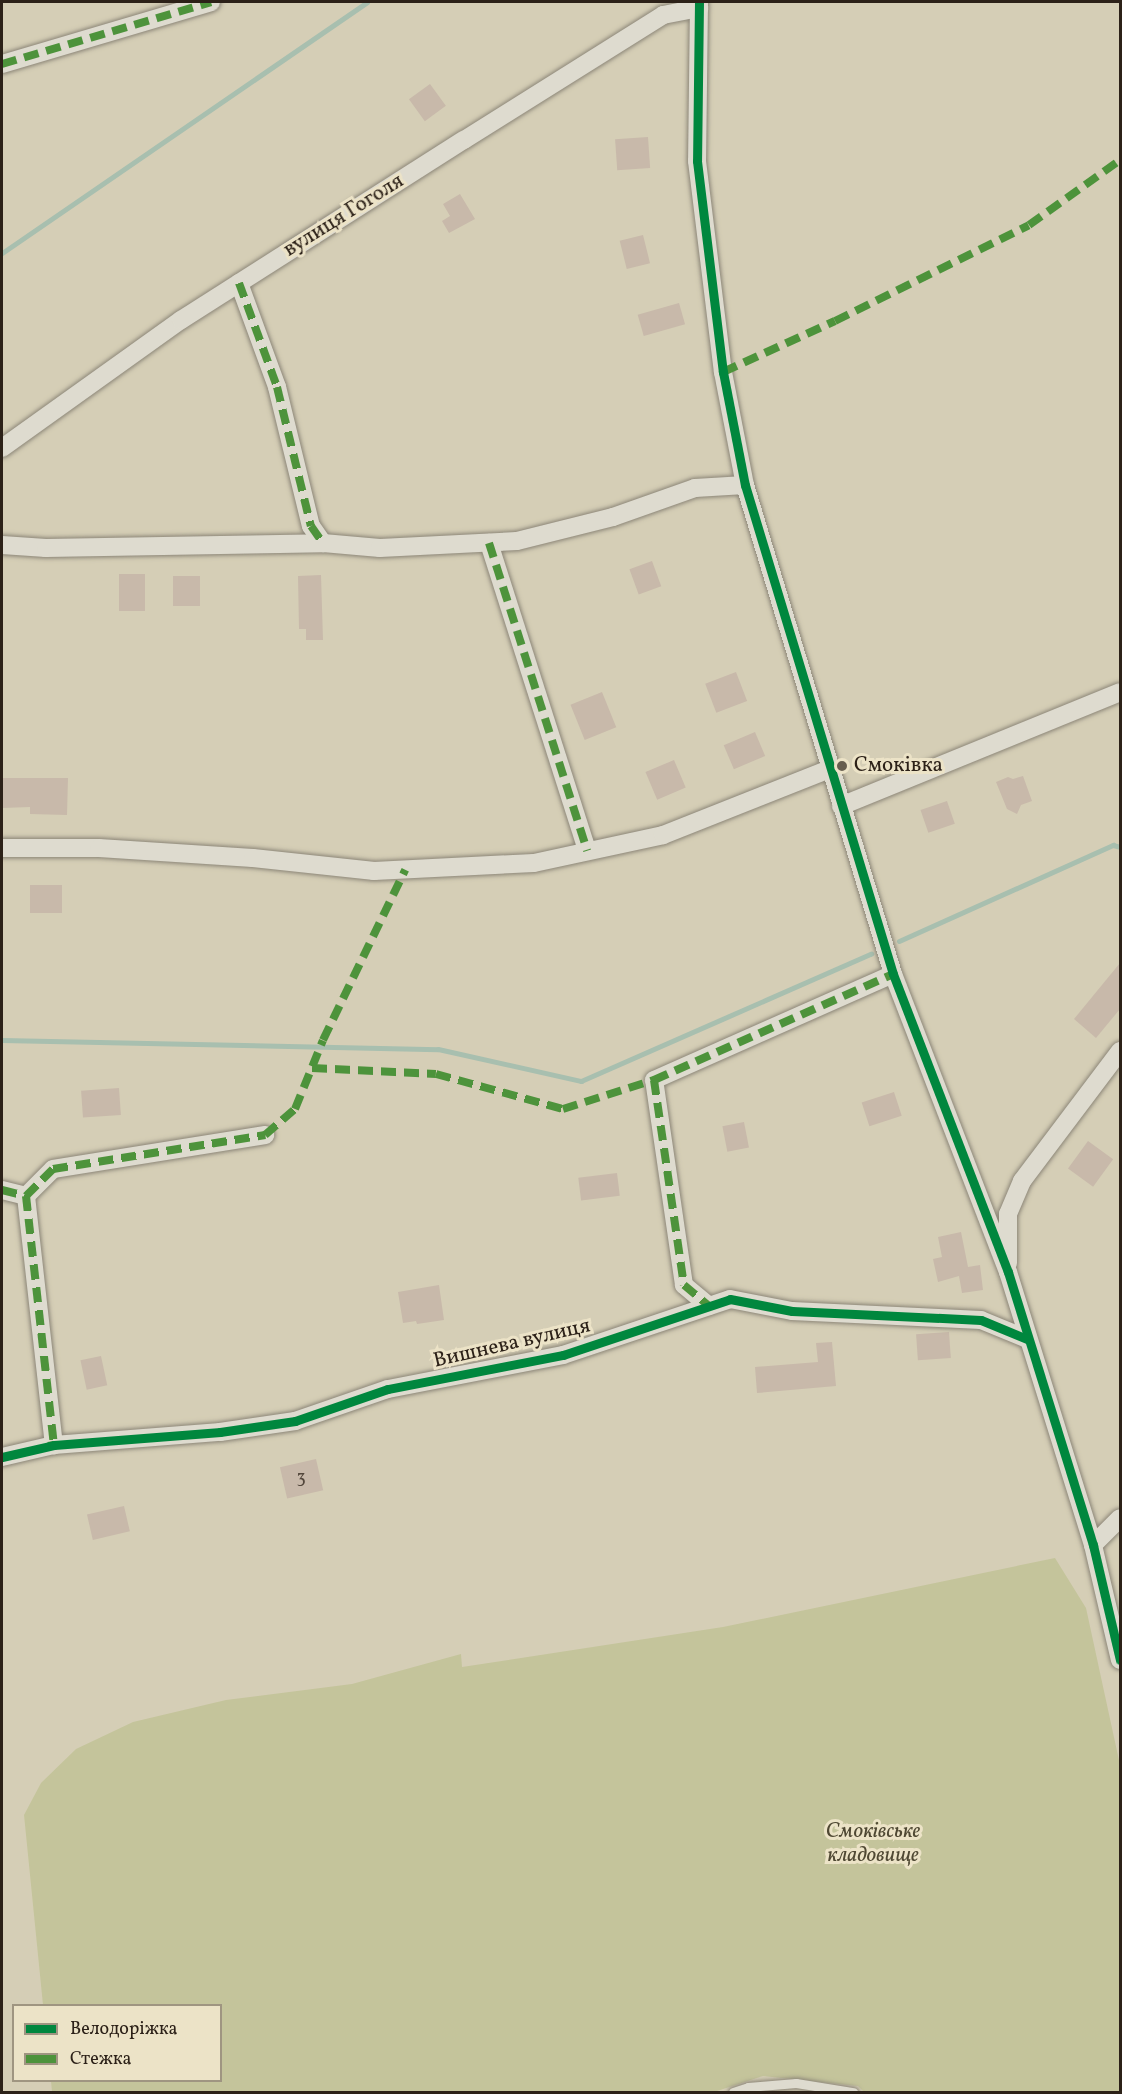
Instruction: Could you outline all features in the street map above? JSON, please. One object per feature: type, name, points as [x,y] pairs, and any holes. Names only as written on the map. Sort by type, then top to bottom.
[{"type":"street","points":[[2,64],[211,2]]},
{"type":"street","points":[[699,5],[697,161],[723,372],[745,485],[893,974],[1008,1272],[1093,1545],[1120,1660]]},
{"type":"street","name":"вулиця Гоголя","points":[[2,448],[181,320],[239,283],[663,15],[699,5]]},
{"type":"street","points":[[239,283],[277,387],[312,526],[323,543]]},
{"type":"street","points":[[2,545],[46,548],[323,543],[380,548],[517,541],[613,518],[694,488],[745,485]]},
{"type":"street","points":[[489,543],[587,851]]},
{"type":"street","points":[[841,806],[1120,692]]},
{"type":"street","points":[[2,848],[99,848],[253,858],[374,871],[534,863],[663,835],[830,769]]},
{"type":"street","points":[[709,1306],[684,1285],[654,1080],[893,974]]},
{"type":"street","points":[[1008,1272],[1008,1214],[1022,1181],[1120,1052]]},
{"type":"street","points":[[26,1196],[53,1169],[265,1135]]},
{"type":"street","points":[[2,1190],[26,1196]]},
{"type":"street","points":[[26,1196],[54,1445]]},
{"type":"street","name":"Вишнева вулиця","points":[[2,1457],[54,1445],[220,1432],[296,1421],[388,1389],[563,1355],[730,1299],[792,1311],[981,1320],[1027,1339]]},
{"type":"street","points":[[1093,1545],[1120,1518]]},
{"type":"lane","points":[[733,2092],[748,2087],[796,2083],[852,2092]]},
{"type":"green space","name":"Смоківське кладовище","points":[[1055,1558],[1086,1608],[1120,1765],[1120,2092],[864,2092],[858,2086],[763,2076],[714,2092],[52,2092],[51,2082],[222,2082],[222,2004],[43,2004],[24,1815],[41,1783],[76,1749],[133,1722],[226,1700],[352,1684],[461,1654],[462,1667],[723,1627]]},
{"type":"building","points":[[430,84],[446,106],[425,121],[409,99]]},
{"type":"building","points":[[648,137],[650,168],[617,170],[615,139]]},
{"type":"building","points":[[460,194],[475,219],[449,233],[442,221],[450,216],[443,204]]},
{"type":"building","points":[[643,235],[650,263],[627,269],[620,241]]},
{"type":"building","points":[[679,303],[685,324],[644,336],[638,315]]},
{"type":"building","points":[[652,561],[661,586],[639,595],[629,569]]},
{"type":"building","points":[[119,574],[145,574],[145,611],[119,611]]},
{"type":"building","points":[[321,575],[323,640],[306,640],[306,629],[299,629],[298,576]]},
{"type":"building","points":[[173,576],[200,576],[200,606],[173,606]]},
{"type":"building","points":[[736,672],[747,701],[716,713],[705,684]]},
{"type":"building","points":[[602,692],[616,727],[585,740],[570,705]]},
{"type":"building","points":[[755,732],[765,756],[734,769],[724,745]]},
{"type":"building","points":[[674,760],[686,788],[657,800],[645,772]]},
{"type":"building","points":[[1023,776],[1032,801],[1021,805],[1017,814],[1007,809],[996,782],[1008,777],[1013,779]]},
{"type":"building","points":[[2,778],[68,778],[67,815],[30,814],[30,807],[2,808]]},
{"type":"building","points":[[947,801],[955,824],[928,833],[921,810]]},
{"type":"building","points":[[30,885],[62,885],[62,913],[30,913]]},
{"type":"building","points":[[1120,963],[1120,1009],[1096,1038],[1074,1019]]},
{"type":"building","points":[[119,1088],[121,1115],[83,1118],[81,1091]]},
{"type":"building","points":[[894,1092],[902,1116],[869,1126],[862,1103]]},
{"type":"building","points":[[744,1122],[749,1148],[727,1152],[722,1126]]},
{"type":"building","points":[[1088,1141],[1113,1159],[1093,1187],[1068,1169]]},
{"type":"building","points":[[617,1173],[620,1196],[581,1201],[578,1178]]},
{"type":"building","points":[[961,1232],[968,1267],[980,1265],[983,1290],[962,1293],[959,1276],[938,1282],[933,1259],[942,1257],[938,1237]]},
{"type":"building","points":[[439,1285],[444,1320],[417,1324],[416,1321],[403,1323],[398,1292]]},
{"type":"building","points":[[949,1332],[951,1358],[918,1360],[916,1334]]},
{"type":"building","points":[[832,1342],[836,1386],[757,1393],[755,1367],[818,1362],[816,1343]]},
{"type":"building","points":[[101,1356],[107,1385],[87,1390],[80,1360]]},
{"type":"building","points":[[316,1459],[323,1490],[287,1499],[280,1467]]},
{"type":"building","points":[[124,1506],[130,1531],[93,1540],[87,1515]]},
{"type":"waterway","points":[[2,253],[367,2]]},
{"type":"waterway","points":[[899,941],[1113,845],[1120,847]]},
{"type":"waterway","points":[[2,1040],[438,1049],[581,1081],[871,954]]},
{"type":"marked path","points":[[2,64],[211,2]]},
{"type":"marked path","points":[[723,372],[835,321],[1029,225],[1120,160]]},
{"type":"marked path","points":[[239,283],[277,387],[311,526],[323,543]]},
{"type":"marked path","points":[[489,543],[587,851]]},
{"type":"marked path","points":[[2,1190],[26,1196],[53,1169],[265,1135],[295,1109],[323,1040],[405,870]]},
{"type":"marked path","points":[[312,1068],[436,1074],[563,1109],[654,1080],[893,974]]},
{"type":"marked path","points":[[654,1080],[684,1285],[709,1306]]},
{"type":"marked path","points":[[26,1196],[54,1445],[48,1446]]},
{"type":"cycle path","points":[[699,2],[697,161],[723,372],[745,485],[893,974],[1008,1272],[1093,1545],[1120,1660]]},
{"type":"cycle path","points":[[2,1457],[54,1445],[220,1432],[295,1421],[388,1389],[563,1355],[730,1299],[792,1311],[981,1320],[1027,1339]]},
{"type":"place","name":"Смоківка","points":[[842,766]]}]
